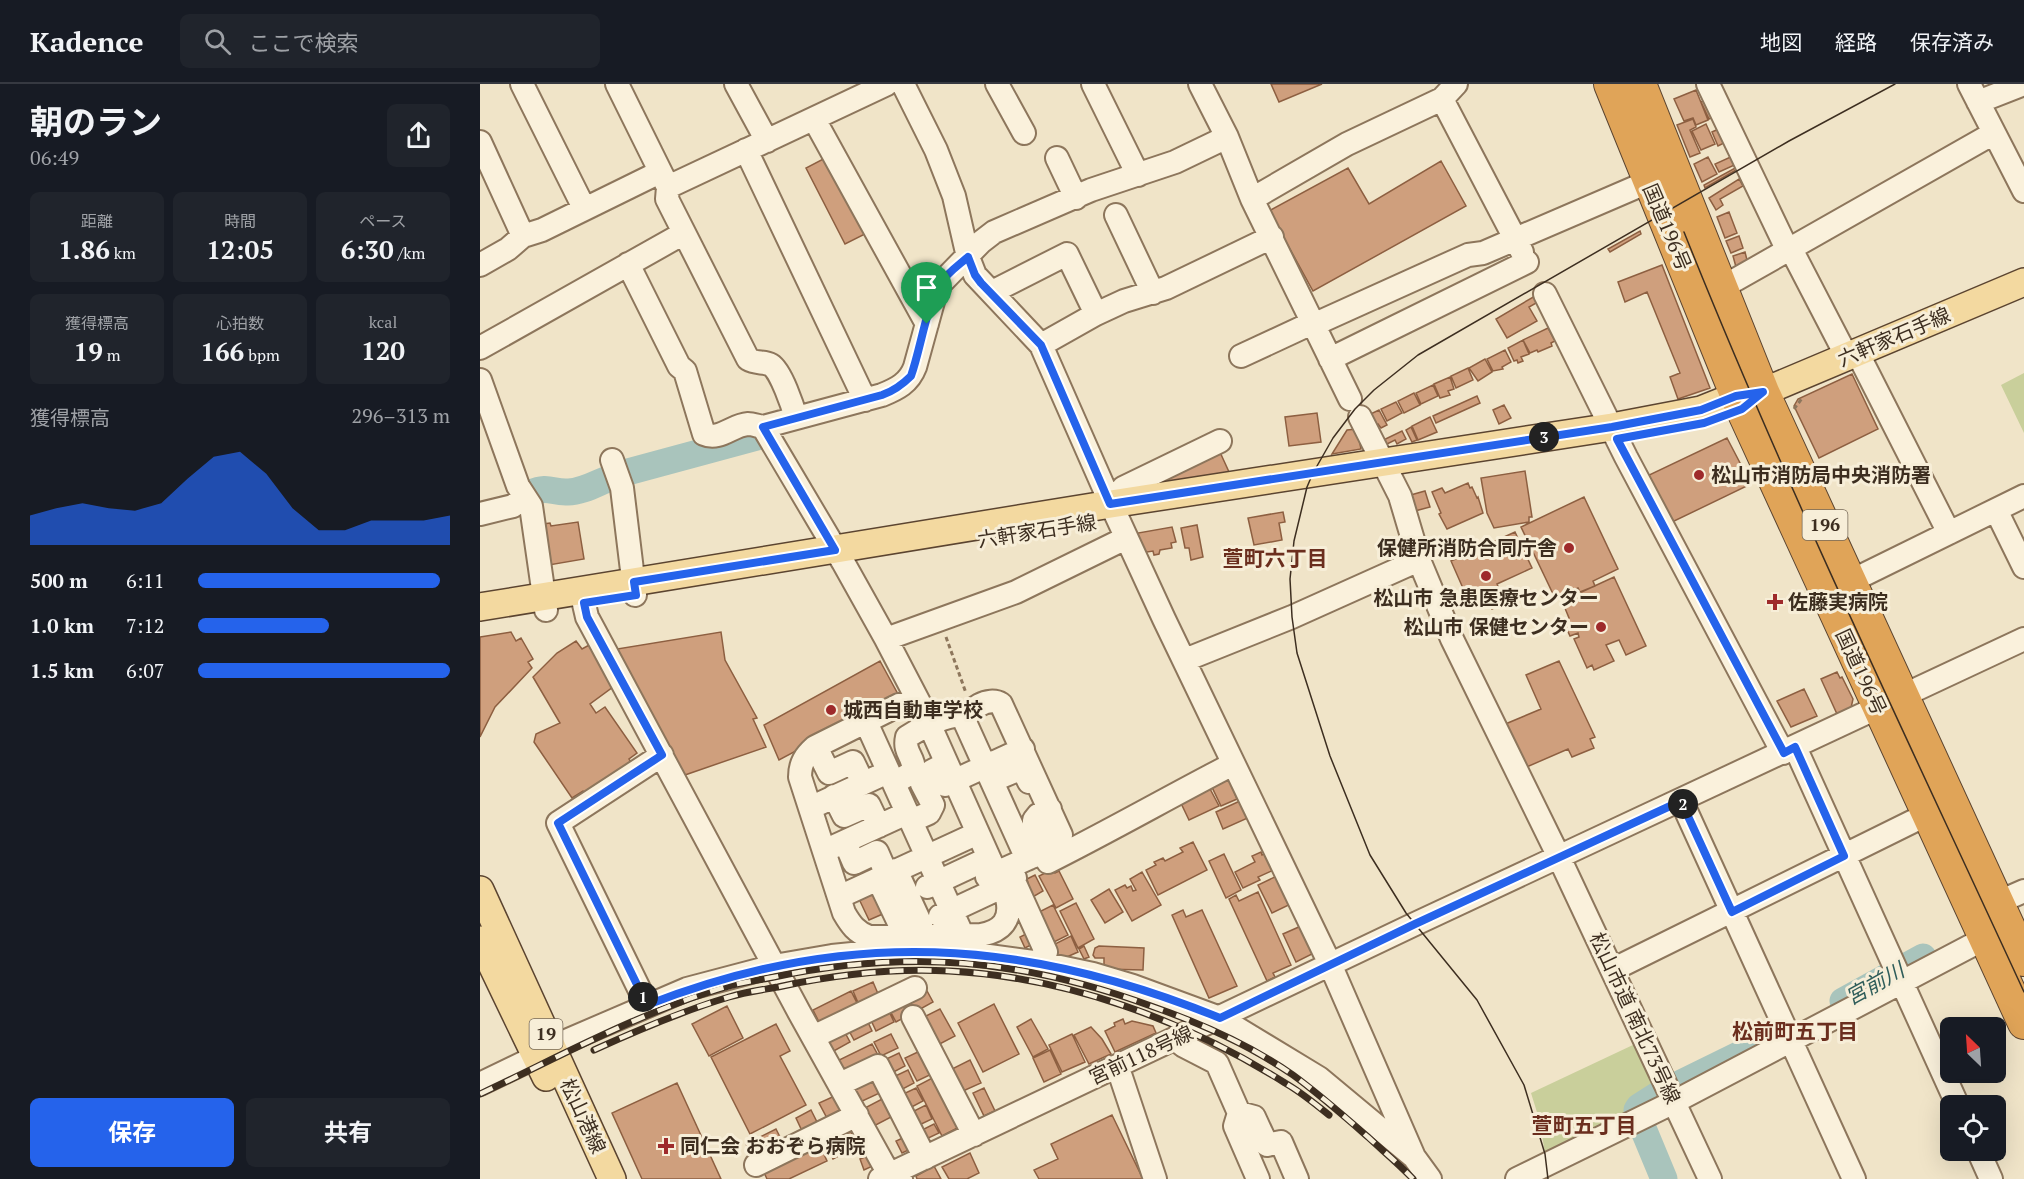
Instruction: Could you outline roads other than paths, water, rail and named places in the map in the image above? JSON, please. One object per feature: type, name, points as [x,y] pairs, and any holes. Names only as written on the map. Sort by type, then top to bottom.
[{"type":"highway","name":"国道196号","points":[[1634,89],[1648,182],[1747,399],[1838,587],[1939,809],[2024,960]]},
{"type":"highway","name":"国道196号","points":[[1634,89],[1721,288],[1747,399]]},
{"type":"highway","name":"国道196号","points":[[1998,914],[2024,1023]]},
{"type":"main road","name":"六軒家石手線","points":[[480,620],[545,603],[582,597],[839,556],[1118,520],[1387,468],[1615,433],[1704,423],[1747,399],[2024,282]]},
{"type":"main road","name":"六軒家石手線","points":[[480,607],[545,603]]},
{"type":"main road","name":"松山港線","points":[[480,890],[593,1179]]},
{"type":"main road","name":"松山港線","points":[[480,940],[544,1052],[612,1179]]},
{"type":"street","points":[[522,84],[584,208]]},
{"type":"street","points":[[617,84],[664,180],[668,199],[684,233],[748,359],[754,363],[769,364],[775,368],[796,418]]},
{"type":"street","points":[[736,84],[767,141]]},
{"type":"street","points":[[480,265],[508,249],[523,236],[542,230],[584,208],[746,150],[888,84]]},
{"type":"street","points":[[903,84],[936,150],[954,196],[968,257],[975,275],[1041,345],[1118,520],[1330,964],[1414,1157],[1430,1179]]},
{"type":"street","points":[[997,84],[1024,133]]},
{"type":"street","points":[[1093,84],[1138,175]]},
{"type":"street","name":"松山市道 南北73号線","points":[[1200,84],[1227,137],[1252,199],[1312,324],[1387,468],[1400,496],[1419,560],[1452,639],[1559,857],[1710,1179]]},
{"type":"street","points":[[1708,84],[1789,250],[1852,354],[1949,533]]},
{"type":"street","points":[[2024,84],[1974,93],[2024,191]]},
{"type":"street","points":[[1252,199],[1347,144],[1449,92],[1515,239],[1615,433],[1789,750],[1844,856],[1953,1095]]},
{"type":"street","points":[[814,118],[927,324]]},
{"type":"street","points":[[1721,288],[1994,133]]},
{"type":"street","points":[[628,264],[678,366],[685,371],[704,434],[719,435],[746,424],[763,427],[895,390],[911,376],[934,298],[941,283],[981,242],[994,232],[1091,190],[1175,162],[1227,137]]},
{"type":"street","points":[[480,142],[523,236]]},
{"type":"street","points":[[746,150],[865,400]]},
{"type":"street","points":[[1057,158],[1076,198]]},
{"type":"street","points":[[1241,356],[1468,255],[1483,253],[1648,182]]},
{"type":"street","points":[[1116,215],[1153,293]]},
{"type":"street","points":[[480,348],[684,233]]},
{"type":"street","points":[[1041,345],[1096,314],[1124,301],[1166,288],[1272,237]]},
{"type":"street","points":[[992,292],[1067,254],[1096,314]]},
{"type":"street","points":[[1330,359],[1535,277]]},
{"type":"street","points":[[480,380],[518,486],[531,506],[545,603]]},
{"type":"street","points":[[763,427],[886,639],[938,719],[963,771],[988,877],[1010,909],[1000,958]]},
{"type":"street","points":[[886,639],[1016,592],[1118,520],[1123,488],[1220,441]]},
{"type":"street","points":[[612,460],[622,488],[635,589]]},
{"type":"street","points":[[1838,587],[2024,496]]},
{"type":"street","points":[[480,514],[513,506],[525,497]]},
{"type":"street","points":[[1996,510],[2024,567]]},
{"type":"street","points":[[1185,660],[1292,617],[1419,560]]},
{"type":"street","points":[[582,597],[587,617],[774,966],[892,1177]]},
{"type":"street","name":"宮前118号線","points":[[892,1177],[925,1158],[1330,964],[2024,639]]},
{"type":"street","points":[[821,802],[881,779],[909,776],[913,772],[914,761],[905,748],[906,737],[938,719],[990,701],[1002,704],[1023,750],[1032,780]]},
{"type":"street","points":[[844,894],[857,914],[873,926],[941,920],[982,924],[993,919],[997,913],[997,905],[973,835],[963,771],[965,722],[938,719],[910,704],[899,705],[816,760],[810,771],[834,847],[844,894],[844,913],[859,933],[869,937],[941,920],[992,933],[1006,921]]},
{"type":"street","points":[[862,730],[898,820],[901,868],[941,920]]},
{"type":"street","points":[[862,730],[815,747],[800,765],[800,777],[821,802],[844,816],[869,805],[898,820]]},
{"type":"street","points":[[963,771],[1023,750]]},
{"type":"street","points":[[647,1005],[558,823],[662,755]]},
{"type":"street","points":[[821,757],[829,773],[853,762],[881,779]]},
{"type":"street","points":[[1041,963],[1046,952],[1013,879],[1102,835],[1233,764]]},
{"type":"street","points":[[834,847],[898,820],[928,813],[932,809],[932,800],[922,784],[926,774],[963,771],[1001,777],[1022,768],[1050,809],[1038,815],[1034,820],[1034,829],[1040,837],[1038,844],[988,877],[941,920]]},
{"type":"street","points":[[963,771],[998,796]]},
{"type":"street","points":[[998,796],[1032,780]]},
{"type":"street","points":[[988,877],[998,796]]},
{"type":"street","points":[[1681,801],[1854,1179]]},
{"type":"street","points":[[1612,970],[1939,809]]},
{"type":"street","points":[[844,894],[973,835]]},
{"type":"street","points":[[834,847],[854,863],[877,852],[901,868],[933,884],[988,877]]},
{"type":"street","points":[[933,884],[941,920]]},
{"type":"street","points":[[1517,1179],[1674,1102],[1902,982],[1998,914]]},
{"type":"street","points":[[480,1084],[544,1052],[687,989],[774,966],[832,956],[882,951],[931,951],[1041,963],[1094,974],[1220,1018],[1319,1078],[1414,1157]]},
{"type":"street","points":[[813,1037],[915,988]]},
{"type":"street","points":[[913,1017],[974,1135]]},
{"type":"street","points":[[1175,1039],[1217,1063],[1239,1113],[1235,1126],[1258,1179]]},
{"type":"street","points":[[840,1084],[878,1066],[925,1158]]},
{"type":"street","points":[[1115,1068],[1121,1077],[1155,1179]]},
{"type":"street","points":[[1239,1113],[1254,1117],[1267,1145],[1281,1142],[1297,1179]]},
{"type":"street","points":[[756,1165],[857,1115]]},
{"type":"street","points":[[1983,1161],[1991,1179]]},
{"type":"waterway","points":[[624,473],[757,437]]},
{"type":"waterway","points":[[531,493],[546,489],[573,492],[610,478]]},
{"type":"waterway","name":"宮前川","points":[[1843,1001],[1923,957]]},
{"type":"waterway","name":"宮前川","points":[[1677,1085],[1781,1034]]},
{"type":"waterway","name":"宮前川","points":[[1637,1110],[1661,1093]]},
{"type":"waterway","name":"宮前川","points":[[1642,1126],[1664,1179]]},
{"type":"tram line","points":[[1548,1179],[1545,1154],[1524,1085],[1477,1000],[1406,913],[1370,855],[1330,756],[1297,653],[1292,617],[1290,579],[1294,541],[1307,487],[1333,438],[1355,409],[1374,390],[1418,355],[1789,141],[1895,84]]},
{"type":"tram line","points":[[1684,232],[1806,519],[2024,992]]},
{"type":"railway","points":[[480,1094],[633,1021],[729,986],[823,968],[871,963],[918,961],[964,963],[1057,978],[1103,990],[1206,1027],[1260,1054],[1303,1082],[1413,1179]]},
{"type":"railway","points":[[594,1050],[677,1015],[741,994],[862,973],[949,971],[993,975],[1081,992],[1166,1021],[1247,1060],[1297,1090],[1329,1115]]},
{"type":"place","name":"松山市消防局中央消防署","points":[[1699,475]]},
{"type":"place","name":"保健所消防合同庁舎","points":[[1569,548]]},
{"type":"place","name":"松山市 急患医療センター","points":[[1486,576]]},
{"type":"place","name":"佐藤実病院","points":[[1775,602]]},
{"type":"place","name":"松山市 保健センター","points":[[1601,627]]},
{"type":"place","name":"城西自動車学校","points":[[831,710]]},
{"type":"place","name":"同仁会 おおぞら病院","points":[[666,1146]]},
{"type":"district","name":"萱町六丁目","points":[[1275,559]]},
{"type":"district","name":"松前町五丁目","points":[[1795,1032]]},
{"type":"district","name":"萱町五丁目","points":[[1584,1126]]}]
